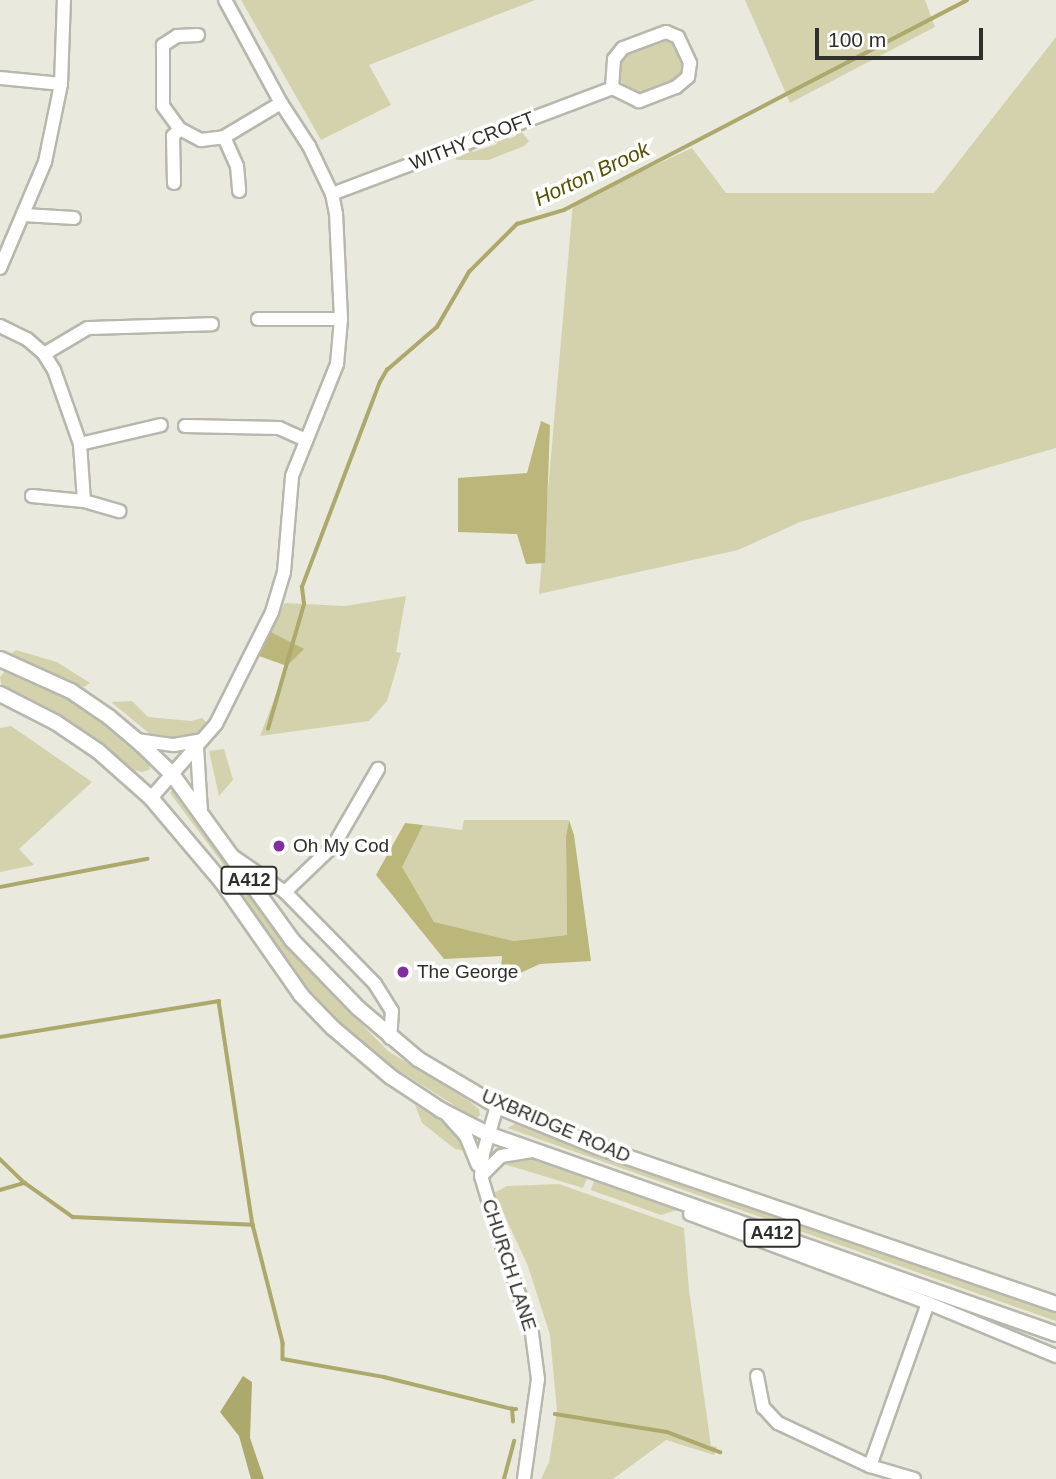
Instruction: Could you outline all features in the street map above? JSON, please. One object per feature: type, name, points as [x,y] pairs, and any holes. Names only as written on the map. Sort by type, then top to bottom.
[{"type":"main road","name":"UXBRIDGE ROAD","points":[[0,659],[71,691],[110,717],[137,740],[172,774],[292,940],[390,1038],[418,1059],[497,1106],[598,1147],[1056,1304]]},
{"type":"main road","name":"UXBRIDGE ROAD","points":[[0,694],[55,723],[97,751],[151,798],[222,881],[301,995],[333,1028],[391,1077],[441,1110],[488,1134],[1056,1334]]},
{"type":"street","points":[[0,268],[45,162],[61,84],[64,0]]},
{"type":"street","points":[[151,798],[216,724],[272,612],[284,572],[292,477],[337,364],[341,319],[336,214],[332,194],[309,146],[281,103],[225,0]]},
{"type":"street","points":[[666,32],[678,37],[690,63],[688,77],[676,87],[639,101],[612,88],[614,59],[624,48],[666,32]]},
{"type":"street","points":[[198,35],[177,36],[163,45],[163,106],[180,129],[201,140],[224,137],[281,103]]},
{"type":"street","points":[[0,78],[61,84]]},
{"type":"street","name":"WITHY CROFT","points":[[332,194],[612,88]]},
{"type":"street","points":[[174,183],[173,136],[180,129]]},
{"type":"street","points":[[224,137],[237,166],[239,191]]},
{"type":"street","points":[[24,215],[74,218]]},
{"type":"street","points":[[258,319],[341,319]]},
{"type":"street","points":[[44,354],[88,328],[212,324]]},
{"type":"street","points":[[0,326],[27,340],[44,354],[54,370],[80,444],[84,501]]},
{"type":"street","points":[[80,444],[161,425]]},
{"type":"street","points":[[185,426],[279,428],[306,440]]},
{"type":"street","points":[[32,496],[84,501],[120,511]]},
{"type":"street","points":[[137,740],[174,745],[200,744]]},
{"type":"street","points":[[200,744],[201,814]]},
{"type":"street","points":[[285,891],[334,845],[378,769]]},
{"type":"street","points":[[234,857],[285,891],[375,984],[392,1011],[390,1038]]},
{"type":"street","name":"CHURCH LANE","points":[[481,1176],[488,1134],[497,1106]]},
{"type":"street","name":"CHURCH LANE","points":[[441,1110],[466,1136],[474,1150],[507,1262],[531,1325],[538,1379],[524,1479]]},
{"type":"street","name":"CHURCH LANE","points":[[481,1176],[501,1156],[535,1150]]},
{"type":"street","points":[[690,1214],[928,1303],[1056,1356]]},
{"type":"street","points":[[870,1466],[928,1303]]},
{"type":"street","points":[[757,1376],[763,1407],[778,1423],[870,1466],[914,1479]]},
{"type":"shaded area","points":[[241,0],[535,0],[369,65],[391,105],[321,140]]},
{"type":"shaded area","points":[[745,0],[925,0],[935,27],[790,103]]},
{"type":"shaded area","points":[[659,36],[676,41],[685,69],[678,78],[636,94],[625,88],[615,68],[619,54]]},
{"type":"shaded area","points":[[1056,37],[1056,448],[800,522],[738,550],[539,594],[573,203],[692,148],[726,193],[934,193]]},
{"type":"shaded area","points":[[517,126],[529,141],[524,146],[489,160],[456,160],[455,149],[460,157],[463,155],[461,146],[469,143],[473,152],[497,144],[494,133],[505,129],[509,139],[516,136],[513,127]]},
{"type":"shaded area","points":[[541,421],[550,425],[545,563],[526,564],[517,534],[458,532],[458,478],[527,473]]},
{"type":"shaded area","points":[[406,596],[396,652],[401,653],[387,701],[369,721],[260,736],[287,666],[303,649],[269,631],[285,603],[345,606]]},
{"type":"shaded area","points":[[269,631],[304,649],[287,666],[259,656]]},
{"type":"shaded area","points":[[16,650],[57,662],[90,683],[84,687],[14,658],[12,653]]},
{"type":"shaded area","points":[[5,671],[45,685],[99,719],[148,760],[150,769],[143,772],[133,770],[76,727],[2,688],[0,677]]},
{"type":"shaded area","points":[[132,701],[148,717],[191,721],[202,718],[206,722],[202,730],[182,741],[155,738],[111,702]]},
{"type":"shaded area","points":[[11,726],[92,782],[19,849],[34,865],[0,872],[0,728]]},
{"type":"shaded area","points":[[224,749],[233,780],[219,796],[209,751]]},
{"type":"shaded area","points":[[174,788],[279,936],[307,968],[388,1051],[469,1101],[479,1109],[480,1115],[477,1118],[390,1065],[357,1039],[313,997],[268,940],[220,860],[170,793]]},
{"type":"shaded area","points":[[464,820],[569,820],[566,836],[567,935],[512,941],[434,922],[401,867],[423,825],[462,830]]},
{"type":"shaded area","points":[[569,820],[574,835],[591,961],[540,964],[500,982],[502,956],[444,959],[376,875],[405,823],[423,825],[402,867],[434,922],[513,941],[567,935],[566,836]]},
{"type":"shaded area","points":[[415,1105],[452,1126],[471,1152],[455,1149],[422,1123]]},
{"type":"shaded area","points":[[520,1121],[1039,1305],[1056,1312],[1056,1321],[507,1128]]},
{"type":"shaded area","points":[[528,1157],[587,1178],[583,1188],[497,1162]]},
{"type":"shaded area","points":[[594,1180],[683,1204],[681,1209],[661,1215],[591,1190]]},
{"type":"shaded area","points":[[559,1184],[684,1228],[689,1290],[711,1446],[717,1447],[714,1455],[666,1440],[613,1479],[541,1479],[549,1462],[557,1411],[550,1335],[528,1266],[494,1193],[507,1186]]},
{"type":"shaded area","points":[[243,1376],[252,1382],[250,1438],[264,1479],[251,1479],[239,1436],[220,1412]]},
{"type":"waterway","name":"Horton Brook","points":[[268,729],[304,604],[302,587],[380,382],[387,370],[437,327],[469,272],[517,224],[564,210],[967,0]]},
{"type":"waterway","name":"Horton Brook","points":[[0,887],[147,859]]},
{"type":"waterway","points":[[0,1037],[219,1001],[253,1225]]},
{"type":"waterway","points":[[0,1159],[25,1183]]},
{"type":"waterway","points":[[0,1190],[25,1183],[73,1217],[253,1225],[283,1343],[283,1359],[384,1377],[512,1409]]},
{"type":"waterway","points":[[513,1422],[512,1409],[516,1409]]},
{"type":"waterway","points":[[555,1414],[667,1432],[720,1452]]},
{"type":"waterway","points":[[504,1479],[514,1441]]},
{"type":"place","name":"Oh My Cod","points":[[279,846]]},
{"type":"place","name":"The George","points":[[403,972]]}]
